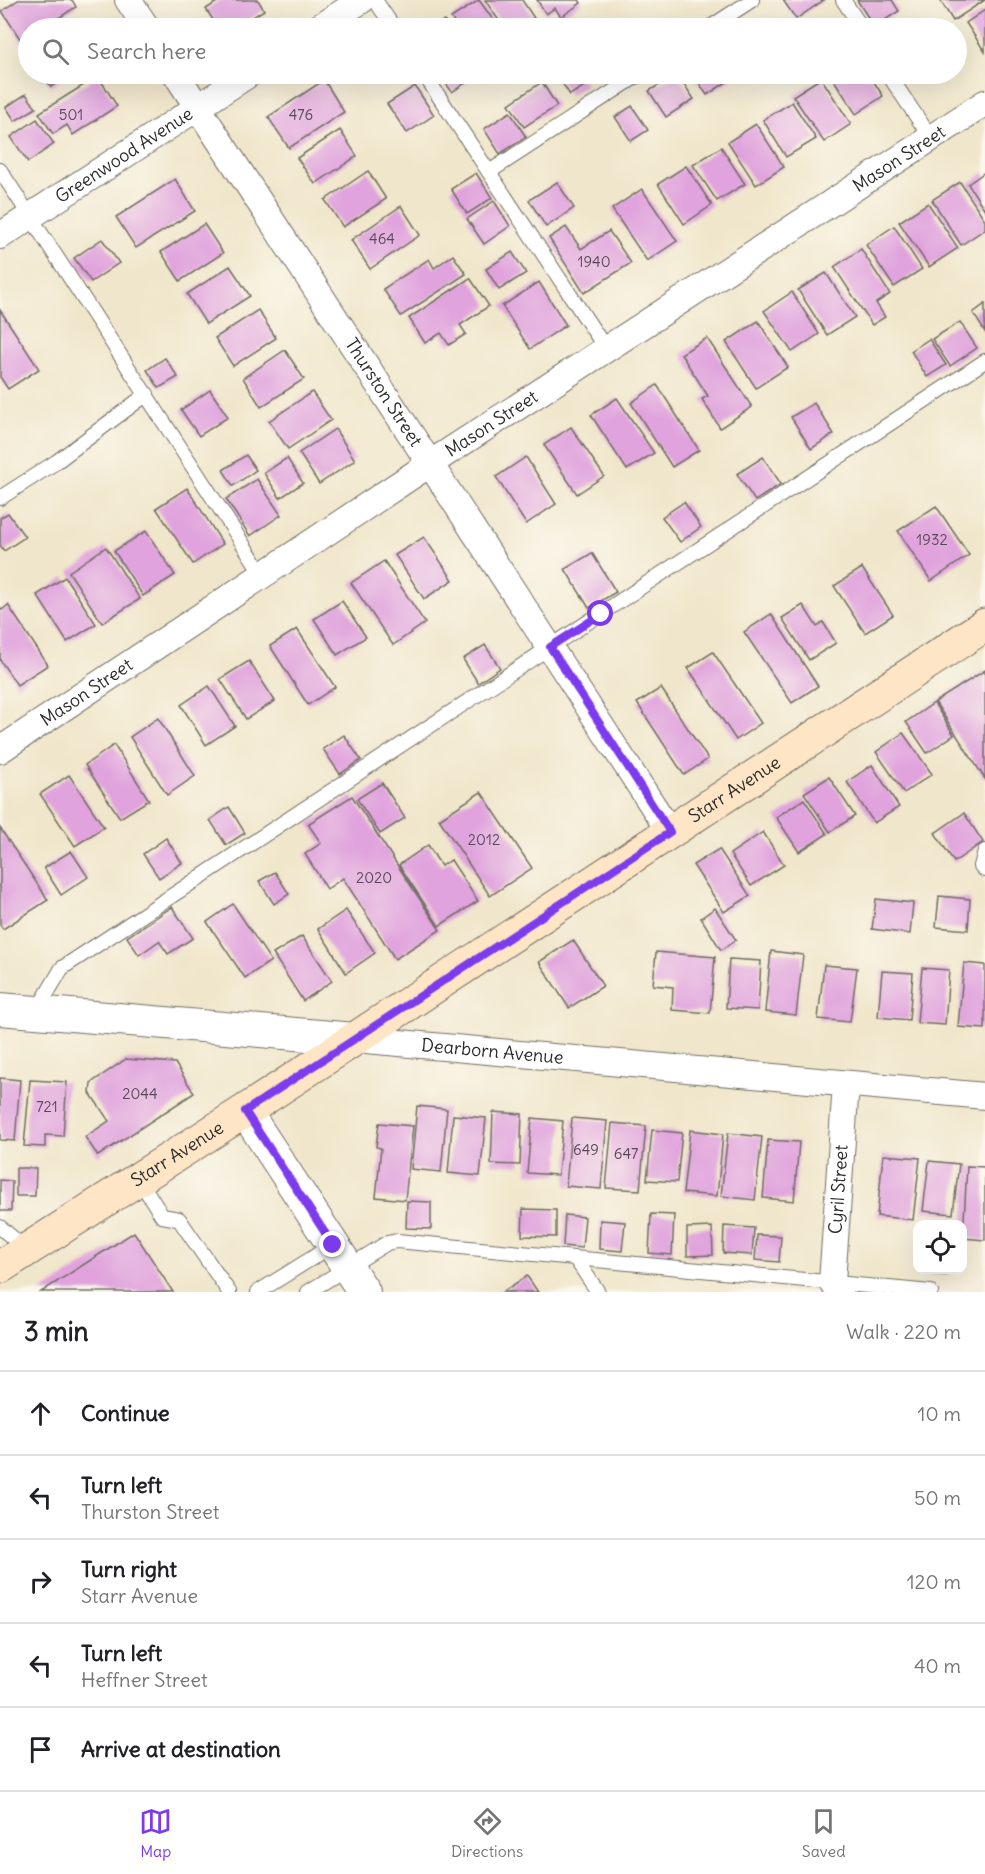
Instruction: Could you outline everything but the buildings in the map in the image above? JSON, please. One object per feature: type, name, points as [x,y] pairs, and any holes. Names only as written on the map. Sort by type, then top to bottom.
[{"type":"main road","name":"Starr Avenue","points":[[13,1259],[245,1111],[985,625]]},
{"type":"street","points":[[128,0],[140,18]]},
{"type":"street","points":[[334,18],[362,0]]},
{"type":"street","name":"Thurston Street","points":[[183,84],[670,832]]},
{"type":"street","name":"Greenwood Avenue","points":[[0,236],[234,84]]},
{"type":"street","name":"Mason Street","points":[[0,750],[431,463],[985,103]]},
{"type":"street","name":"Dearborn Avenue","points":[[0,1009],[985,1096]]},
{"type":"street","name":"Cyril Street","points":[[835,1287],[846,1084]]},
{"type":"street","points":[[245,1111],[348,1268]]},
{"type":"lane","points":[[375,0],[387,18]]},
{"type":"lane","points":[[724,18],[752,0]]},
{"type":"lane","points":[[843,0],[855,18]]},
{"type":"lane","points":[[431,84],[606,349]]},
{"type":"lane","points":[[489,172],[625,84]]},
{"type":"lane","points":[[895,84],[931,138]]},
{"type":"lane","points":[[0,170],[263,575]]},
{"type":"lane","points":[[36,1012],[62,968],[985,361]]},
{"type":"lane","points":[[0,498],[56,462],[147,394]]},
{"type":"lane","points":[[985,851],[981,866],[985,870]]},
{"type":"lane","points":[[139,1179],[162,1216],[179,1219],[229,1292]]},
{"type":"lane","points":[[0,1227],[13,1259]]},
{"type":"lane","points":[[308,1292],[387,1243],[397,1241],[835,1287],[931,1292]]},
{"type":"lane","points":[[575,1258],[598,1292]]},
{"type":"lane","points":[[258,1292],[348,1268]]},
{"type":"route","points":[[333,1245],[245,1111],[670,832],[550,647],[601,614]]}]
